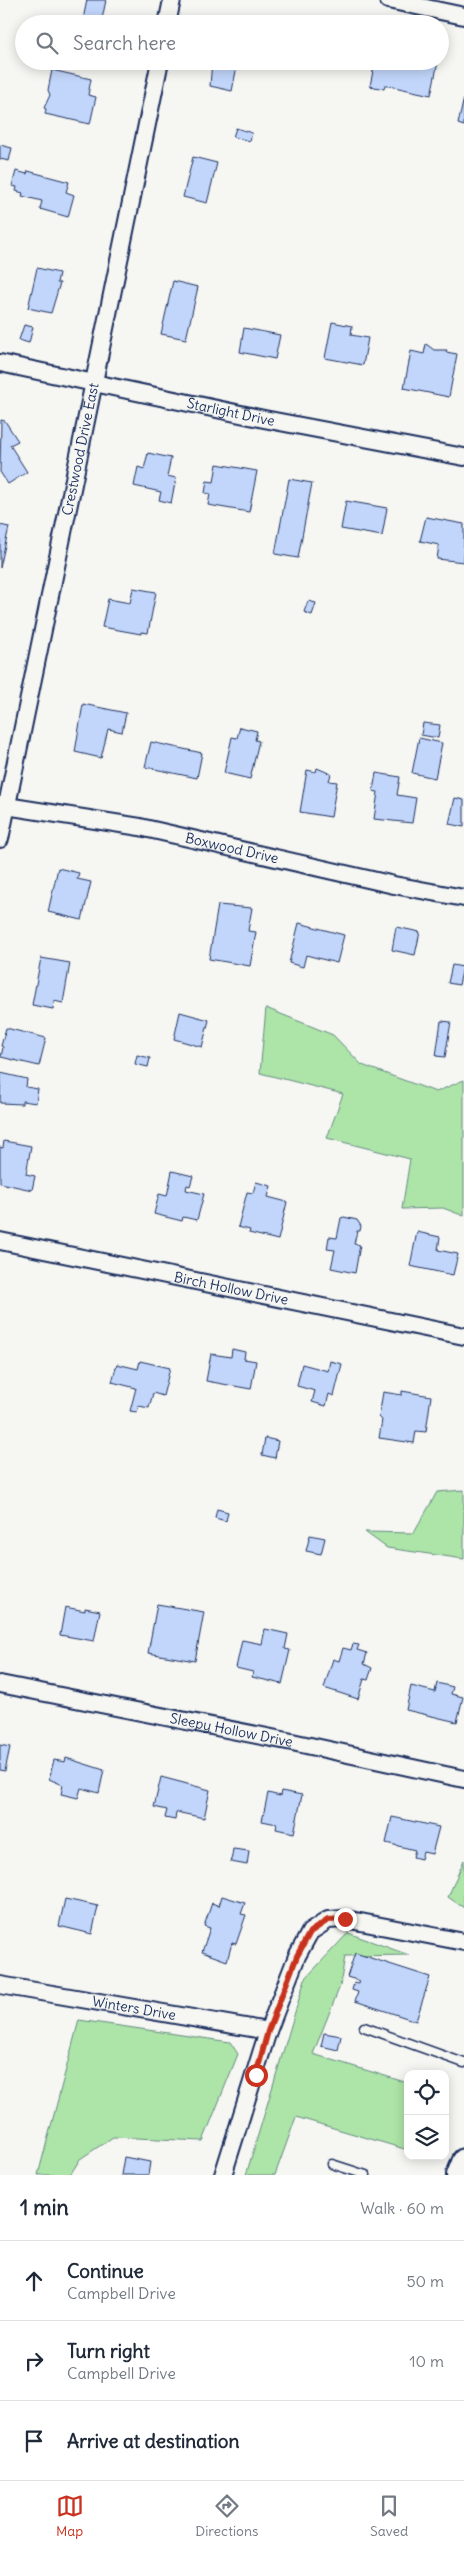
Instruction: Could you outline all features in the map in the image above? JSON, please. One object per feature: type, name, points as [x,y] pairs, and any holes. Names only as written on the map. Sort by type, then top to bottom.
[{"type":"main road","points":[[458,2175],[464,2160]]},
{"type":"street","points":[[169,15],[172,0]]},
{"type":"street","points":[[388,0],[464,16]]},
{"type":"street","name":"Crestwood Drive East","points":[[0,839],[3,805],[158,70]]},
{"type":"street","name":"Starlight Drive","points":[[0,363],[93,381],[264,419],[464,457]]},
{"type":"street","name":"Boxwood Drive","points":[[3,805],[140,828],[394,885],[464,898]]},
{"type":"street","name":"Birch Hollow Drive","points":[[0,1241],[464,1336]]},
{"type":"street","name":"Sleepy Hollow Drive","points":[[0,1684],[292,1742],[464,1779]]},
{"type":"street","points":[[223,2175],[268,2031],[297,1956],[310,1932],[328,1920],[345,1919],[464,1942]]},
{"type":"street","name":"Winters Drive","points":[[0,1985],[268,2031]]},
{"type":"lane","points":[[364,2028],[464,2063]]},
{"type":"lane","points":[[332,2164],[366,2175]]},
{"type":"green space","points":[[266,1008],[333,1035],[362,1065],[436,1092],[464,1080],[464,1216],[443,1208],[402,1209],[410,1159],[327,1138],[343,1094],[260,1073]]},
{"type":"green space","points":[[464,1490],[464,1559],[387,1548],[365,1532],[414,1533],[437,1492]]},
{"type":"green space","points":[[464,1860],[464,1908],[448,1897]]},
{"type":"green space","points":[[348,1933],[409,1955],[345,1956],[340,1986],[313,2054],[404,2082],[404,2149],[296,2117],[275,2175],[246,2175],[305,1979]]},
{"type":"green space","points":[[79,2020],[230,2042],[238,2054],[203,2141],[113,2137],[80,2159],[70,2175],[38,2175]]},
{"type":"building","points":[[87,0],[106,0],[103,15],[84,15]]},
{"type":"building","points":[[52,70],[91,79],[88,95],[96,97],[90,124],[45,114],[46,109],[44,108],[50,95],[48,90]]},
{"type":"building","points":[[211,70],[236,70],[232,91],[210,86]]},
{"type":"building","points":[[373,70],[436,70],[431,95],[385,85],[384,89],[370,86]]},
{"type":"building","points":[[464,98],[464,126],[458,124]]},
{"type":"building","points":[[236,128],[252,133],[250,141],[233,137]]},
{"type":"building","points":[[0,145],[12,148],[9,161],[0,159]]},
{"type":"building","points":[[193,157],[217,163],[207,203],[183,197]]},
{"type":"building","points":[[16,171],[27,174],[28,171],[69,182],[66,192],[74,195],[68,217],[40,209],[42,201],[22,196],[23,193],[16,191],[17,187],[12,186]]},
{"type":"building","points":[[37,268],[59,273],[57,283],[60,283],[51,313],[28,308]]},
{"type":"building","points":[[173,281],[198,287],[186,339],[161,334]]},
{"type":"building","points":[[332,322],[352,326],[351,335],[368,338],[363,365],[325,358]]},
{"type":"building","points":[[24,325],[33,327],[29,343],[19,340]]},
{"type":"building","points":[[244,328],[280,335],[275,359],[240,352]]},
{"type":"building","points":[[426,344],[434,350],[447,350],[446,352],[457,354],[449,397],[404,388],[411,351],[424,354]]},
{"type":"building","points":[[1,420],[5,421],[18,441],[10,445],[27,472],[8,484],[0,472]]},
{"type":"building","points":[[148,453],[171,458],[167,476],[176,478],[171,503],[159,500],[161,492],[134,486],[138,467],[144,469]]},
{"type":"building","points":[[217,464],[257,471],[249,512],[208,505],[210,494],[205,493],[207,481],[214,482]]},
{"type":"building","points":[[289,479],[312,483],[298,558],[275,554]]},
{"type":"building","points":[[346,501],[387,508],[382,536],[341,529]]},
{"type":"building","points":[[426,517],[464,524],[464,562],[437,559],[439,545],[420,541]]},
{"type":"building","points":[[0,525],[9,527],[0,568]]},
{"type":"building","points":[[133,588],[156,592],[148,633],[141,632],[141,634],[102,627],[108,599],[130,603]]},
{"type":"building","points":[[308,601],[316,603],[312,615],[304,612]]},
{"type":"building","points":[[83,704],[126,713],[122,732],[108,729],[101,758],[75,752]]},
{"type":"building","points":[[423,723],[440,725],[438,738],[421,735]]},
{"type":"building","points":[[240,727],[257,731],[255,740],[259,741],[250,779],[224,773],[232,737],[237,738]]},
{"type":"building","points":[[419,738],[442,743],[435,778],[412,773]]},
{"type":"building","points":[[151,742],[202,753],[197,778],[145,767]]},
{"type":"building","points":[[317,768],[331,774],[329,781],[337,782],[331,817],[300,812],[307,770],[316,772]]},
{"type":"building","points":[[376,773],[400,777],[397,795],[416,798],[412,823],[374,819],[378,792],[373,791]]},
{"type":"building","points":[[455,798],[464,800],[464,827],[449,824]]},
{"type":"building","points":[[58,868],[79,873],[77,879],[91,882],[82,920],[48,912]]},
{"type":"building","points":[[218,905],[252,908],[248,931],[256,932],[250,966],[209,959]]},
{"type":"building","points":[[299,923],[344,935],[337,963],[306,955],[303,967],[289,963]]},
{"type":"building","points":[[396,927],[420,932],[415,955],[392,950]]},
{"type":"building","points":[[41,958],[70,963],[63,1003],[54,1001],[53,1009],[32,1005]]},
{"type":"building","points":[[452,965],[463,967],[459,985],[448,983]]},
{"type":"building","points":[[180,1012],[209,1020],[202,1047],[174,1039]]},
{"type":"building","points":[[441,1021],[451,1022],[445,1057],[436,1056]]},
{"type":"building","points":[[6,1028],[46,1038],[39,1066],[1,1057],[3,1047],[1,1046]]},
{"type":"building","points":[[137,1055],[150,1058],[148,1067],[135,1064]]},
{"type":"building","points":[[1,1073],[27,1079],[26,1087],[38,1089],[36,1103],[22,1101],[22,1104],[0,1103]]},
{"type":"building","points":[[4,1141],[31,1146],[26,1174],[35,1176],[32,1190],[0,1183],[0,1147],[3,1148]]},
{"type":"building","points":[[172,1171],[193,1176],[190,1186],[187,1185],[186,1190],[204,1194],[197,1220],[183,1217],[182,1221],[154,1214],[159,1194],[167,1196]]},
{"type":"building","points":[[256,1182],[271,1186],[268,1197],[287,1202],[278,1240],[249,1233],[250,1230],[238,1227],[247,1192],[253,1193]]},
{"type":"building","points":[[341,1218],[357,1220],[361,1226],[360,1231],[357,1231],[354,1244],[360,1245],[355,1273],[331,1268],[335,1250],[327,1249],[329,1237],[337,1238]]},
{"type":"building","points":[[417,1232],[440,1237],[438,1250],[458,1254],[453,1275],[410,1266]]},
{"type":"building","points":[[232,1349],[245,1352],[244,1359],[256,1361],[251,1389],[206,1381],[211,1354],[231,1357]]},
{"type":"building","points":[[140,1361],[170,1368],[163,1396],[153,1393],[149,1408],[139,1406],[137,1412],[130,1411],[136,1388],[112,1382],[117,1364],[138,1369]]},
{"type":"building","points":[[330,1361],[342,1364],[334,1396],[329,1394],[326,1406],[312,1402],[315,1391],[297,1386],[302,1364],[328,1371]]},
{"type":"building","points":[[402,1391],[431,1396],[426,1432],[416,1431],[414,1443],[379,1438],[382,1420],[379,1417],[383,1392],[402,1395]]},
{"type":"building","points":[[265,1438],[278,1441],[275,1458],[262,1455]]},
{"type":"building","points":[[217,1509],[228,1512],[226,1521],[215,1518]]},
{"type":"building","points":[[310,1535],[325,1538],[321,1554],[306,1551]]},
{"type":"building","points":[[157,1604],[204,1612],[195,1661],[148,1653]]},
{"type":"building","points":[[65,1607],[85,1611],[85,1608],[100,1611],[94,1641],[60,1635]]},
{"type":"building","points":[[265,1629],[288,1634],[285,1649],[290,1650],[282,1684],[252,1677],[253,1672],[236,1668],[242,1640],[262,1644]]},
{"type":"building","points":[[353,1644],[359,1645],[357,1650],[367,1653],[364,1664],[372,1668],[368,1680],[364,1679],[358,1699],[324,1688],[333,1659],[339,1661],[343,1648],[351,1650]]},
{"type":"building","points":[[437,1683],[453,1687],[451,1694],[463,1697],[457,1722],[406,1710],[411,1686],[435,1692]]},
{"type":"building","points":[[0,1745],[10,1747],[5,1771],[0,1770]]},
{"type":"building","points":[[66,1758],[104,1770],[99,1793],[81,1788],[78,1798],[61,1794],[63,1785],[49,1779],[54,1760],[65,1762]]},
{"type":"building","points":[[161,1777],[210,1790],[204,1818],[176,1812],[175,1820],[165,1818],[167,1810],[154,1807]]},
{"type":"building","points":[[281,1791],[302,1795],[294,1833],[276,1829],[277,1824],[262,1821],[268,1793],[280,1796]]},
{"type":"building","points":[[392,1817],[439,1827],[432,1854],[423,1852],[421,1859],[413,1857],[415,1850],[386,1843]]},
{"type":"building","points":[[233,1849],[249,1851],[247,1865],[231,1862]]},
{"type":"building","points":[[222,1896],[245,1903],[241,1914],[246,1915],[236,1944],[232,1943],[227,1961],[202,1952],[210,1928],[204,1926],[212,1903],[219,1906]]},
{"type":"building","points":[[65,1899],[98,1906],[92,1934],[59,1926]]},
{"type":"building","points":[[355,1953],[430,1977],[416,2021],[355,2001],[358,1992],[352,1990],[354,1983],[359,1984],[360,1981],[347,1977]]},
{"type":"building","points":[[324,2033],[341,2036],[338,2050],[321,2046]]},
{"type":"building","points":[[124,2157],[150,2162],[148,2175],[121,2175]]},
{"type":"route","points":[[256,2075],[268,2031],[297,1956],[310,1932],[328,1920],[345,1919]]}]
